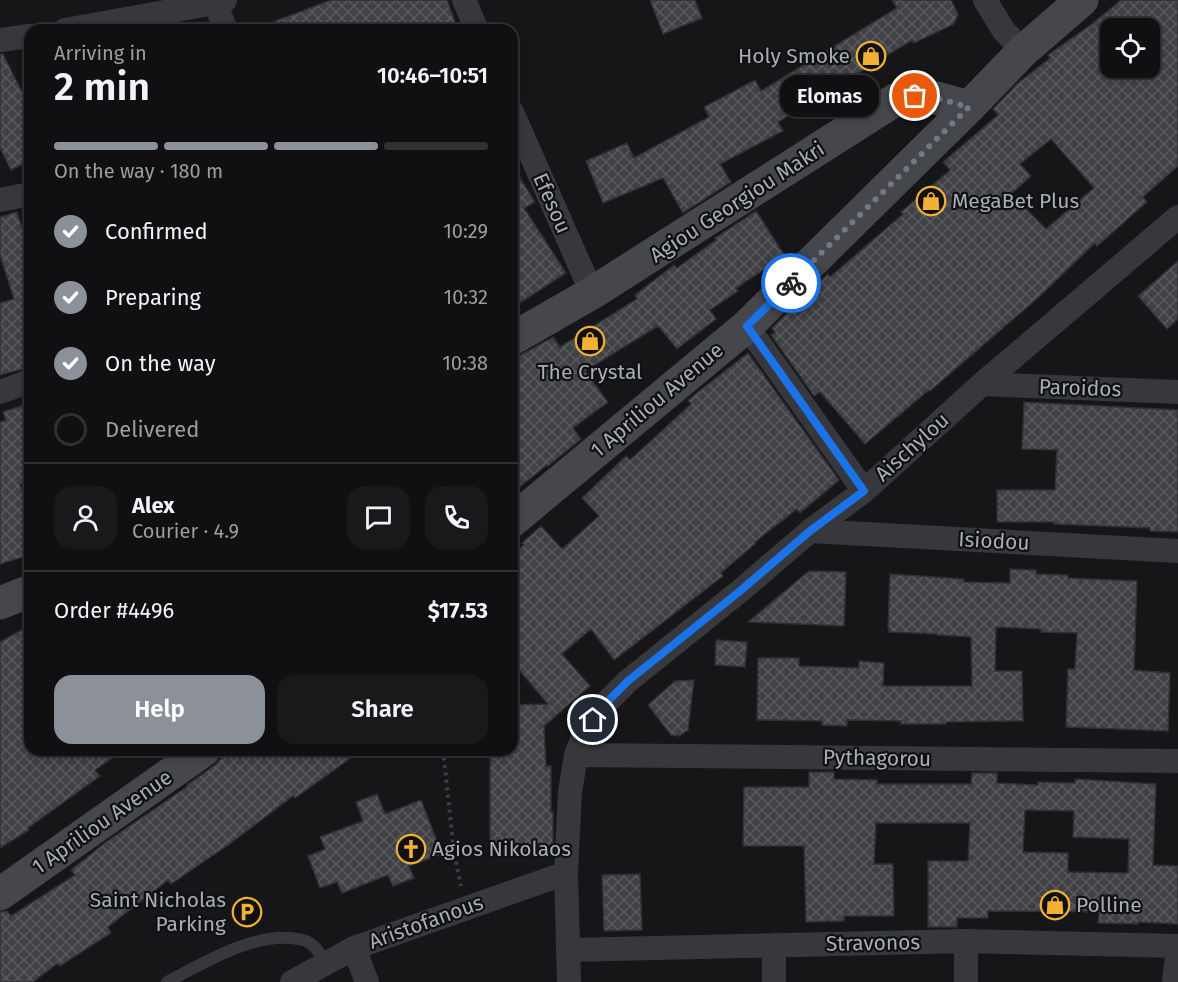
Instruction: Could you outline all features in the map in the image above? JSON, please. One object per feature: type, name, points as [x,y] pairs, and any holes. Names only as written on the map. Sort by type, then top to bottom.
[{"type":"main road","name":"1 Apriliou Avenue","points":[[518,515],[747,326],[1023,51],[1082,0]]},
{"type":"main road","name":"Agiou Georgiou Makri","points":[[518,336],[592,293],[895,100],[915,96],[926,97],[969,107]]},
{"type":"main road","points":[[0,603],[24,593]]},
{"type":"main road","name":"1 Apriliou Avenue","points":[[0,894],[196,756]]},
{"type":"street","points":[[464,0],[474,24]]},
{"type":"street","points":[[985,0],[1004,31],[1023,51]]},
{"type":"street","points":[[98,24],[220,2],[225,24]]},
{"type":"street","points":[[0,40],[24,40]]},
{"type":"street","name":"Efesou","points":[[518,131],[592,293]]},
{"type":"street","points":[[0,200],[24,195]]},
{"type":"street","name":"Aischylou","points":[[569,982],[566,873],[570,792],[576,755],[585,730],[600,709],[628,681],[810,531],[864,491],[982,384],[1178,217]]},
{"type":"street","points":[[747,326],[864,491]]},
{"type":"street","points":[[0,392],[24,383]]},
{"type":"street","name":"Paroidos","points":[[982,384],[1178,392]]},
{"type":"street","name":"Isiodou","points":[[810,531],[1178,551]]},
{"type":"street","name":"Pythagorou","points":[[576,755],[1178,761]]},
{"type":"street","name":"Aristofanous","points":[[292,982],[354,948],[566,873]]},
{"type":"street","points":[[966,941],[966,982]]},
{"type":"street","name":"Stravonos","points":[[569,950],[966,941],[1178,947]]},
{"type":"street","points":[[774,945],[774,982]]},
{"type":"street","points":[[1174,982],[1178,947]]},
{"type":"street","points":[[354,948],[367,982]]},
{"type":"lane","points":[[167,982],[227,951],[266,939],[307,940],[316,948],[326,963]]},
{"type":"path","points":[[444,756],[454,852],[465,908]]},
{"type":"building","points":[[331,0],[447,0],[456,24],[268,24]]},
{"type":"building","points":[[650,0],[695,0],[702,18],[663,34]]},
{"type":"building","points":[[892,0],[951,0],[958,14],[954,24],[914,43],[912,40],[778,122],[783,131],[720,164],[731,182],[683,213],[663,178],[603,203],[586,161],[627,143],[634,158],[709,117],[704,107],[755,80],[761,91],[897,8]]},
{"type":"building","points":[[1121,0],[1178,0],[1178,166],[1143,197],[1147,202],[1097,246],[1095,243],[1039,297],[865,444],[820,392],[814,396],[771,335],[775,332],[772,328],[812,288],[828,274],[830,277],[950,170],[943,162],[998,115],[993,109],[1017,84],[1050,58],[1048,55]],"holes":[[[1051,139],[1094,188],[1046,229],[1011,194],[1031,176],[1020,164]]]},
{"type":"building","points":[[0,54],[3,54],[24,96],[24,163],[11,170],[0,148]]},
{"type":"building","points":[[518,175],[535,202],[524,208],[566,273],[518,304]]},
{"type":"building","points":[[756,211],[785,256],[736,288],[738,291],[710,310],[716,319],[677,349],[658,326],[585,371],[608,402],[573,428],[581,439],[518,488],[518,357],[553,337],[560,347],[637,299],[635,295],[674,265],[677,268],[716,240],[715,238]]},
{"type":"building","points":[[17,212],[24,234],[24,369],[0,375],[0,303],[14,299],[0,255],[0,217]]},
{"type":"building","points":[[1178,261],[1178,319],[1167,329],[1138,296]]},
{"type":"building","points":[[748,353],[839,480],[800,513],[797,509],[755,542],[721,573],[723,576],[614,660],[591,629],[562,654],[590,686],[544,726],[546,766],[551,766],[553,852],[490,852],[490,756],[518,756],[518,705],[548,704],[518,669],[518,550],[524,545],[522,543],[541,526],[562,549],[599,516],[582,498],[626,456],[630,460],[691,404],[688,400]]},
{"type":"building","points":[[1024,402],[1178,410],[1178,532],[1150,531],[1150,528],[1054,524],[1054,522],[997,522],[997,490],[1055,490],[1057,450],[1022,449]]},
{"type":"building","points":[[24,405],[24,483],[20,484],[24,497],[24,557],[0,564],[0,422],[6,420],[3,412]]},
{"type":"building","points":[[1010,569],[1036,570],[1036,574],[1068,575],[1068,578],[1137,581],[1134,670],[1170,673],[1168,731],[1066,727],[1068,669],[1075,669],[1077,633],[996,627],[995,671],[1022,671],[1023,721],[901,724],[901,721],[847,720],[847,726],[822,725],[822,721],[757,720],[758,658],[799,658],[799,666],[859,668],[859,661],[884,663],[883,686],[972,686],[971,637],[889,632],[890,574],[964,579],[964,582],[1010,583]]},
{"type":"building","points":[[809,571],[846,572],[844,626],[748,622]]},
{"type":"building","points":[[24,628],[24,756],[115,756],[95,770],[100,776],[28,828],[29,830],[0,848],[0,642]]},
{"type":"building","points":[[716,640],[747,642],[745,667],[715,665]]},
{"type":"building","points":[[694,680],[688,730],[679,736],[671,735],[648,705],[675,681]]},
{"type":"building","points":[[224,756],[354,756],[295,798],[293,796],[231,843],[171,884],[168,880],[108,927],[111,933],[60,966],[58,963],[33,982],[0,982],[0,912],[7,911],[11,916],[75,875],[71,870],[106,842],[188,786]]},
{"type":"building","points":[[809,772],[834,772],[834,779],[877,780],[877,784],[971,784],[972,773],[997,773],[997,783],[1038,785],[1038,782],[1075,783],[1075,779],[1156,784],[1153,865],[1178,866],[1178,924],[1098,923],[1099,912],[988,911],[988,918],[957,918],[957,927],[928,927],[928,861],[968,861],[970,823],[876,823],[874,864],[893,864],[894,916],[844,916],[844,921],[806,922],[804,846],[743,846],[744,787],[809,787]],"holes":[[[1025,810],[1074,811],[1073,837],[1129,839],[1128,873],[1068,872],[1068,853],[1023,852]]]},
{"type":"building","points":[[377,794],[385,814],[421,800],[442,854],[409,866],[414,878],[393,886],[388,875],[342,893],[337,882],[320,888],[308,856],[325,849],[320,837],[363,821],[356,802]]},
{"type":"building","points":[[640,874],[642,930],[604,931],[602,875]]},
{"type":"way so far","points":[[791,283],[969,107],[936,98],[915,96]]},
{"type":"place","name":"Holy Smoke","points":[[871,56]]},
{"type":"place","name":"Elomas","points":[[915,96]]},
{"type":"place","name":"MegaBet Plus","points":[[931,201]]},
{"type":"place","name":"The Crystal","points":[[590,341]]},
{"type":"place","name":"Agios Nikolaos","points":[[411,849]]},
{"type":"place","name":"Polline","points":[[1055,905]]},
{"type":"place","name":"Saint Nicholas Parking","points":[[247,912]]},
{"type":"route","points":[[593,720],[600,709],[628,681],[810,531],[864,491],[747,326],[791,283]]}]
